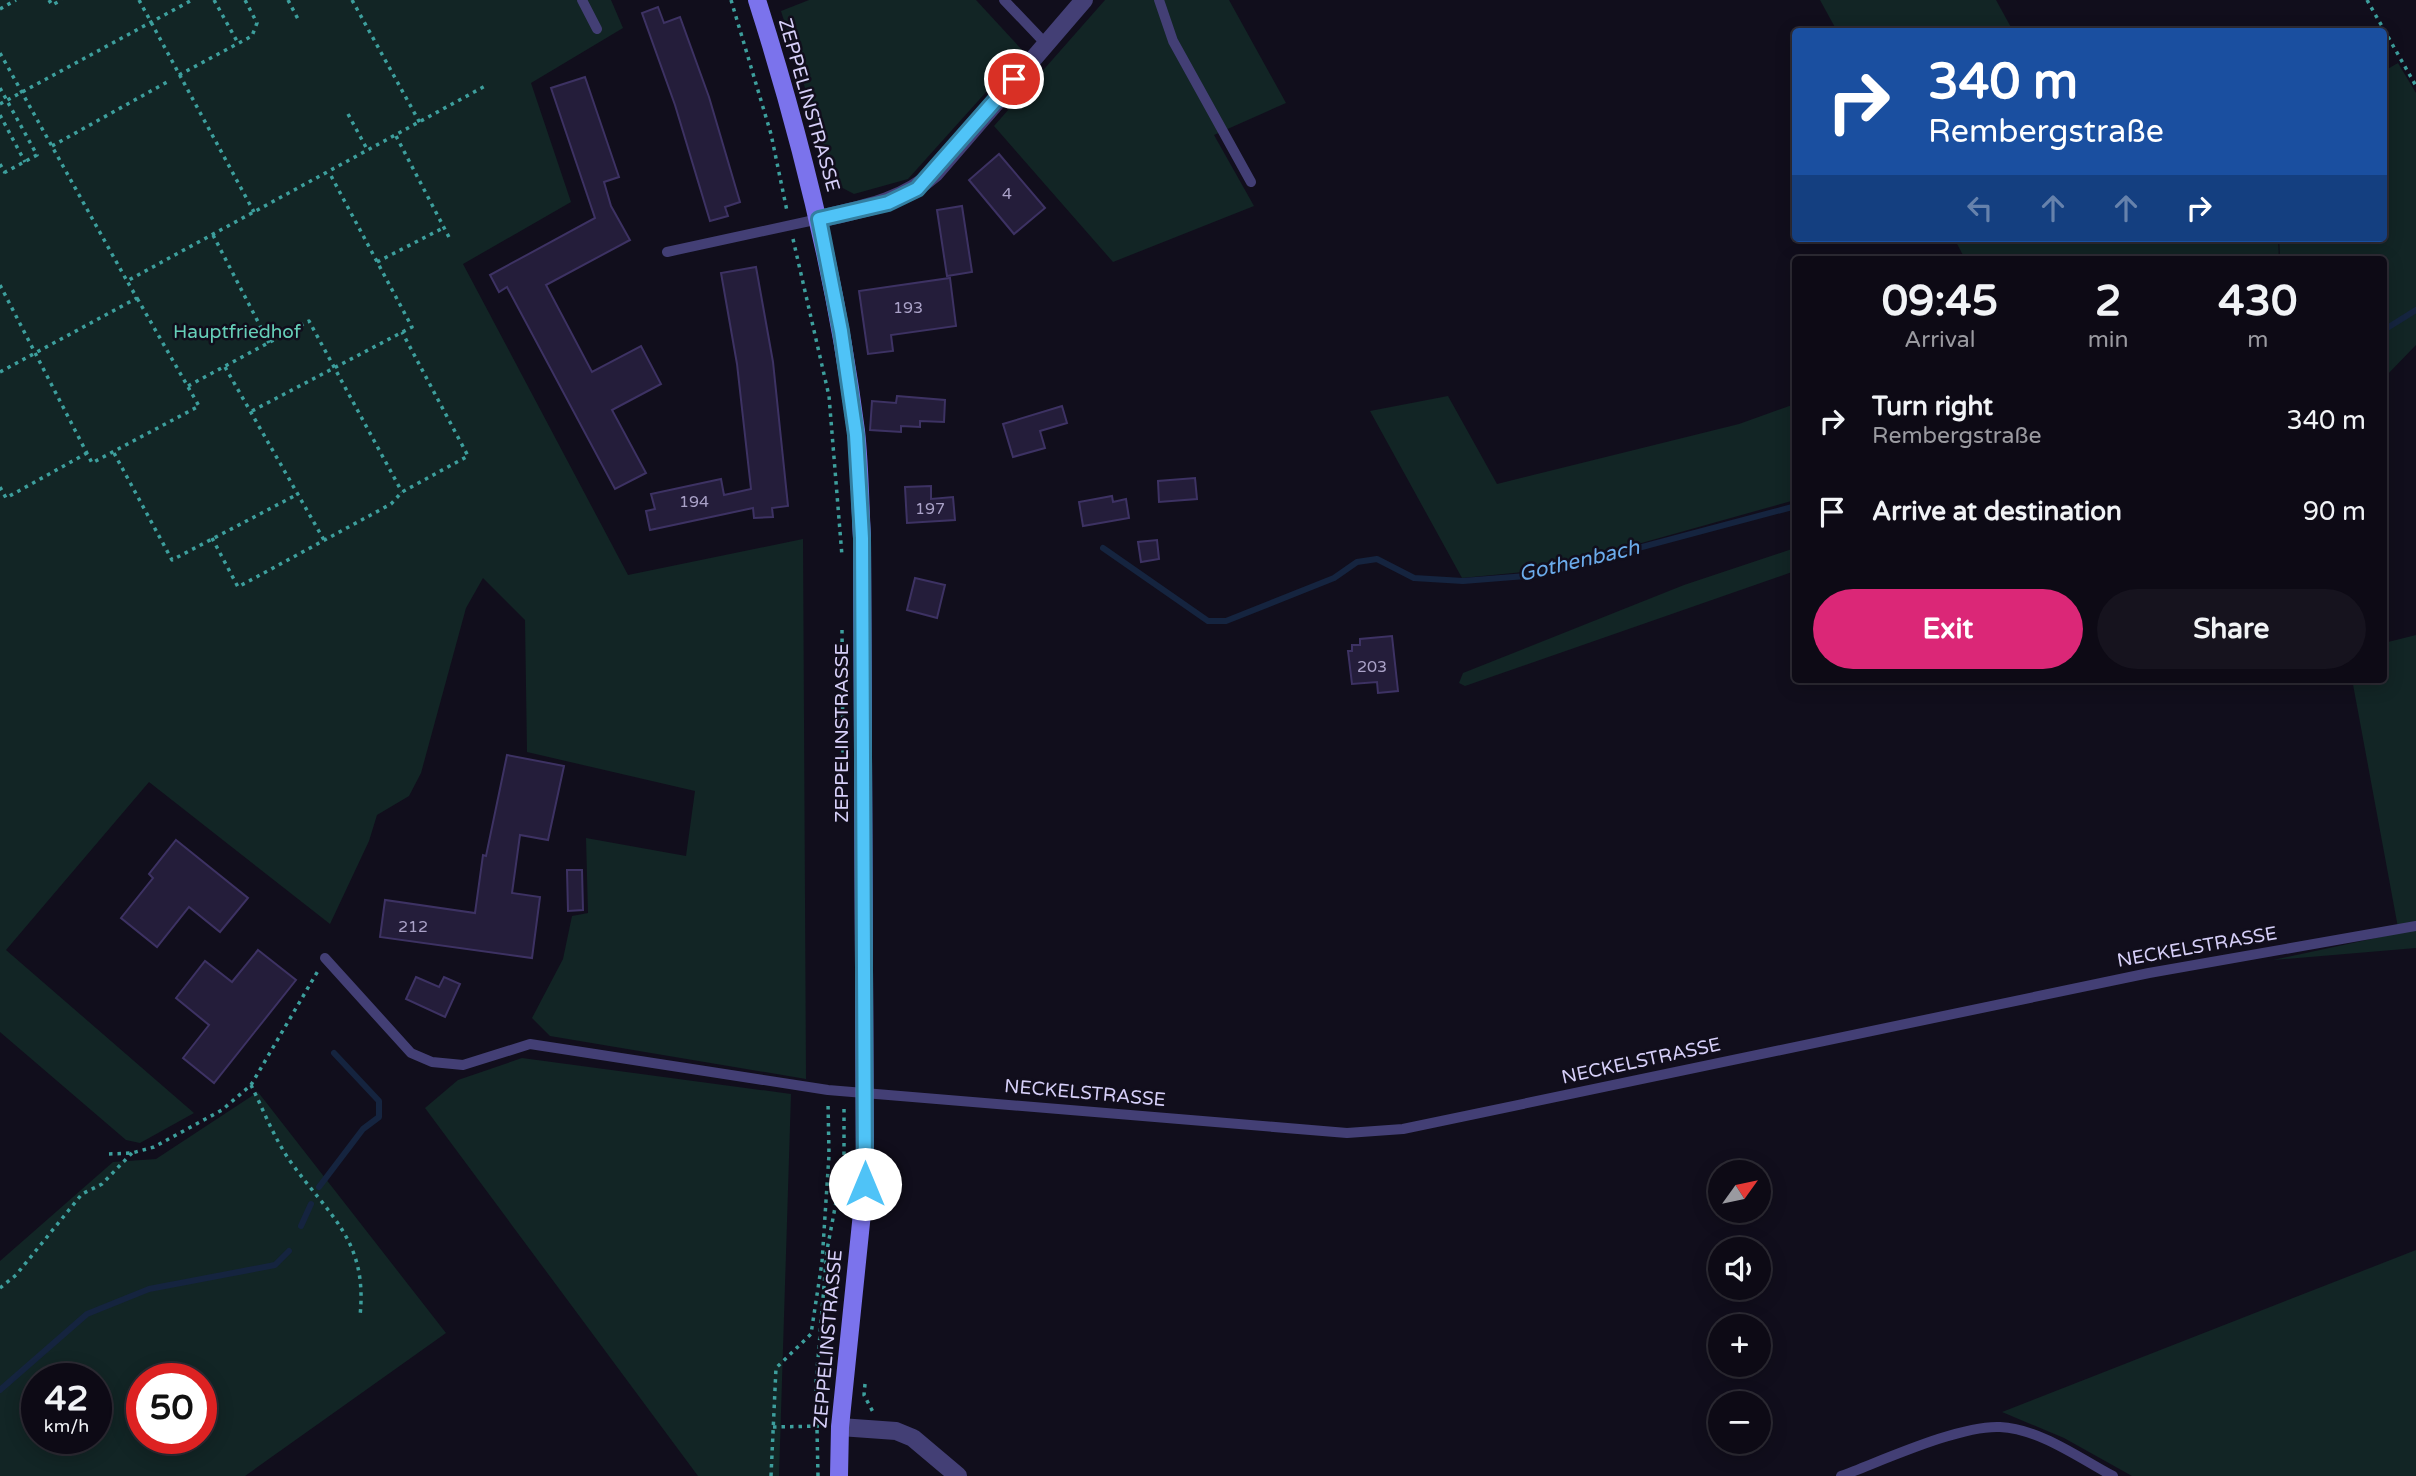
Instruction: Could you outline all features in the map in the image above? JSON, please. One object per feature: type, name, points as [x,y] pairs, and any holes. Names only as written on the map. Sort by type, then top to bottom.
[{"type":"main road","name":"ZEPPELINSTRASSE","points":[[757,0],[785,88],[819,219],[841,331],[856,435],[862,538],[865,1184],[840,1427],[839,1476]]},
{"type":"street","points":[[819,219],[888,203],[917,189],[935,173],[1084,0]]},
{"type":"street","points":[[840,1427],[884,1431],[913,1438],[958,1476]]},
{"type":"lane","points":[[582,0],[597,29]]},
{"type":"lane","points":[[1004,0],[1045,43]]},
{"type":"lane","points":[[1159,0],[1173,41],[1251,182]]},
{"type":"lane","points":[[667,252],[819,219]]},
{"type":"lane","name":"NECKELSTRASSE","points":[[325,958],[411,1053],[432,1062],[463,1065],[530,1044],[844,1092],[1347,1133],[1403,1129],[2149,973],[2416,926]]},
{"type":"lane","points":[[1841,1476],[1955,1435],[2000,1427],[2043,1439],[2113,1476]]},
{"type":"path","points":[[0,9],[16,0]]},
{"type":"path","points":[[49,0],[52,5],[62,0]]},
{"type":"path","points":[[139,0],[254,212]]},
{"type":"path","points":[[0,104],[192,0]]},
{"type":"path","points":[[214,0],[238,43]]},
{"type":"path","points":[[179,75],[252,36],[257,23],[246,0]]},
{"type":"path","points":[[288,0],[299,22]]},
{"type":"path","points":[[352,0],[420,123]]},
{"type":"path","points":[[731,0],[771,134],[828,396],[842,558]]},
{"type":"path","points":[[2367,0],[2382,28]]},
{"type":"path","points":[[2387,38],[2416,86]]},
{"type":"path","points":[[0,53],[199,406],[92,463],[0,285]]},
{"type":"path","points":[[52,146],[169,81]]},
{"type":"path","points":[[127,281],[487,85]]},
{"type":"path","points":[[0,88],[37,155],[2,174],[0,164]]},
{"type":"path","points":[[348,114],[368,151]]},
{"type":"path","points":[[0,115],[25,162]]},
{"type":"path","points":[[396,136],[451,241]]},
{"type":"path","points":[[252,411],[412,327],[330,172]]},
{"type":"path","points":[[377,262],[443,228]]},
{"type":"path","points":[[213,235],[270,343]]},
{"type":"path","points":[[0,372],[137,298]]},
{"type":"path","points":[[188,386],[309,321],[402,492]]},
{"type":"path","points":[[212,538],[238,587],[391,504],[402,492],[468,456],[402,332]]},
{"type":"path","points":[[225,368],[324,540]]},
{"type":"path","points":[[0,487],[6,498],[87,453]]},
{"type":"path","points":[[114,453],[172,560],[298,494]]},
{"type":"path","points":[[842,627],[843,764]]},
{"type":"path","points":[[109,1154],[132,1153],[154,1147],[222,1110],[251,1085],[325,958]]},
{"type":"path","points":[[251,1085],[289,1159],[344,1228],[363,1286],[360,1316]]},
{"type":"path","points":[[771,1476],[776,1368],[811,1334],[822,1262],[829,1155],[828,1090]]},
{"type":"path","points":[[818,1476],[816,1383],[827,1250],[844,1160],[844,1092]]},
{"type":"path","points":[[0,1288],[16,1275],[82,1194],[102,1184],[132,1153]]},
{"type":"path","points":[[865,1382],[867,1406],[875,1414],[884,1416],[884,1431]]},
{"type":"path","points":[[772,1427],[840,1427]]},
{"type":"green space","name":"Hauptfriedhof","points":[[0,0],[611,0],[623,28],[531,83],[571,202],[463,264],[628,575],[803,539],[806,1079],[550,1036],[532,1018],[563,959],[572,916],[588,913],[586,838],[686,856],[695,791],[527,752],[525,620],[483,578],[466,608],[421,773],[409,796],[377,815],[369,841],[330,924],[149,782],[6,950],[194,1113],[140,1143],[126,1140],[0,1032]]},
{"type":"green space","points":[[809,0],[976,0],[1023,51],[908,179],[854,194],[835,184],[781,11]]},
{"type":"green space","points":[[1105,0],[1229,0],[1286,103],[1214,135],[1254,206],[1113,262],[994,126]]},
{"type":"green space","points":[[1820,0],[1996,0],[2011,28],[1835,28]]},
{"type":"green space","points":[[2398,63],[2416,93],[2416,345],[2387,375],[2387,256],[2280,256],[2279,242],[2387,242],[2387,69]]},
{"type":"green space","points":[[1956,242],[2278,242],[2279,256],[1963,256]]},
{"type":"green space","points":[[1448,396],[1497,484],[1739,424],[1792,405],[1792,501],[1545,570],[1462,578],[1370,411]]},
{"type":"green space","points":[[1792,549],[1792,572],[1465,686],[1459,683],[1463,673],[1684,585]]},
{"type":"green space","points":[[2416,635],[2416,948],[2273,960],[2399,933],[2353,683],[2387,683],[2387,642]]},
{"type":"green space","points":[[522,1058],[791,1094],[779,1476],[698,1476],[425,1108],[458,1080]]},
{"type":"green space","points":[[258,1092],[446,1333],[245,1476],[0,1476],[0,1261],[113,1162],[156,1159]]},
{"type":"green space","points":[[2416,1250],[2416,1476],[2132,1476],[2064,1438],[2002,1412]]},
{"type":"building","points":[[658,7],[664,23],[680,17],[709,97],[740,202],[725,207],[728,216],[710,221],[675,105],[642,13]]},
{"type":"building","points":[[585,77],[619,177],[604,182],[611,206],[630,240],[546,285],[592,372],[641,346],[661,384],[612,410],[646,473],[615,489],[507,287],[499,292],[490,275],[595,218],[551,88]]},
{"type":"building","points":[[999,154],[1045,208],[1014,234],[969,180]]},
{"type":"building","points":[[962,206],[972,272],[947,276],[937,210]]},
{"type":"building","points":[[756,267],[773,362],[788,506],[772,508],[773,517],[754,518],[753,508],[650,530],[646,511],[655,509],[651,494],[721,479],[724,495],[751,489],[737,364],[721,273]]},
{"type":"building","points":[[950,278],[956,326],[891,335],[893,351],[868,354],[859,291]]},
{"type":"building","points":[[897,396],[945,400],[944,422],[920,421],[920,427],[901,426],[901,432],[870,430],[872,401],[896,403]]},
{"type":"building","points":[[1062,406],[1067,423],[1040,431],[1045,448],[1013,457],[1003,424]]},
{"type":"building","points":[[1195,478],[1197,499],[1159,502],[1158,481]]},
{"type":"building","points":[[931,486],[931,499],[953,497],[955,520],[907,523],[905,487]]},
{"type":"building","points":[[1112,496],[1113,502],[1126,499],[1129,518],[1083,526],[1079,502]]},
{"type":"building","points":[[1157,540],[1159,559],[1141,562],[1138,542]]},
{"type":"building","points":[[915,578],[945,585],[937,618],[907,610]]},
{"type":"building","points":[[1392,636],[1398,691],[1378,693],[1377,682],[1352,684],[1348,651],[1352,651],[1352,645],[1360,645],[1360,639]]},
{"type":"building","points":[[507,755],[564,766],[548,840],[520,835],[512,893],[540,897],[532,958],[380,937],[385,900],[475,913],[483,855],[486,856]]},
{"type":"building","points":[[176,840],[248,898],[220,932],[189,907],[157,947],[121,918],[153,878],[149,874]]},
{"type":"building","points":[[567,870],[582,870],[583,910],[568,911]]},
{"type":"building","points":[[258,950],[296,980],[214,1083],[183,1058],[209,1025],[176,998],[205,961],[232,982]]},
{"type":"building","points":[[416,977],[439,987],[444,977],[460,984],[445,1017],[406,999]]},
{"type":"waterway","name":"Gothenbach","points":[[2387,328],[2416,310]]},
{"type":"waterway","name":"Gothenbach","points":[[1103,548],[1208,621],[1226,621],[1334,578],[1357,562],[1377,559],[1414,578],[1463,581],[1537,575],[1792,507]]},
{"type":"waterway","points":[[319,1187],[363,1129],[379,1117],[379,1101],[334,1053]]},
{"type":"waterway","points":[[301,1226],[311,1204]]},
{"type":"waterway","points":[[0,1390],[87,1314],[149,1289],[275,1265],[289,1251]]},
{"type":"route","points":[[865,1184],[862,538],[856,435],[841,331],[819,219],[888,203],[917,189],[935,173],[1014,79]]}]
